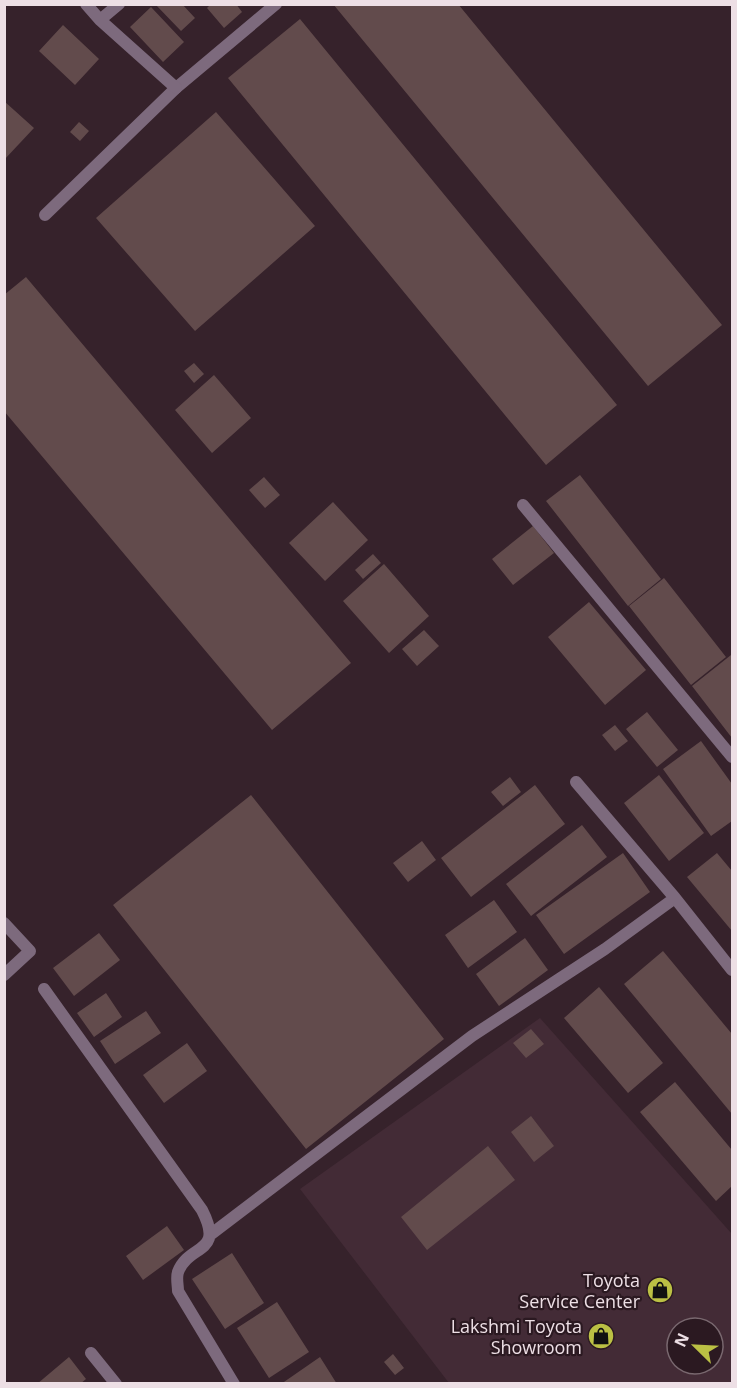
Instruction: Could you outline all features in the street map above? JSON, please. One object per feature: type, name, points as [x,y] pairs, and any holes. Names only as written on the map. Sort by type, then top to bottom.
[{"type":"street","points":[[86,4],[100,20],[176,88]]},
{"type":"street","points":[[100,20],[119,4]]},
{"type":"street","points":[[45,215],[176,88],[276,4]]},
{"type":"street","points":[[523,505],[732,757]]},
{"type":"street","points":[[576,782],[675,898],[732,970]]},
{"type":"street","points":[[210,1235],[472,1036],[605,949],[675,898]]},
{"type":"street","points":[[4,923],[30,951],[4,975]]},
{"type":"street","points":[[44,989],[202,1210],[209,1224],[210,1235],[207,1243],[182,1265],[177,1275],[178,1291],[234,1383]]},
{"type":"street","points":[[91,1353],[116,1383]]},
{"type":"shaded area","points":[[540,1018],[732,1234],[732,1383],[449,1383],[300,1189]]},
{"type":"building","points":[[155,4],[182,4],[195,18],[181,31]]},
{"type":"building","points":[[211,4],[236,4],[242,12],[224,28],[207,8]]},
{"type":"building","points":[[333,4],[458,4],[722,325],[648,386]]},
{"type":"building","points":[[151,7],[184,42],[163,62],[130,27]]},
{"type":"building","points":[[300,19],[617,405],[546,465],[228,78]]},
{"type":"building","points":[[63,25],[99,59],[75,85],[39,51]]},
{"type":"building","points":[[4,101],[34,128],[4,160]]},
{"type":"building","points":[[216,112],[315,226],[195,331],[96,218]]},
{"type":"building","points":[[79,122],[89,131],[80,141],[70,132]]},
{"type":"building","points":[[26,277],[351,663],[272,730],[4,411],[4,295]]},
{"type":"building","points":[[194,363],[204,374],[194,383],[184,371]]},
{"type":"building","points":[[214,375],[251,418],[212,453],[175,410]]},
{"type":"building","points":[[580,475],[661,579],[628,606],[546,501]]},
{"type":"building","points":[[264,477],[280,495],[265,508],[249,490]]},
{"type":"building","points":[[333,502],[368,540],[325,581],[289,543]]},
{"type":"building","points":[[533,526],[554,553],[513,585],[492,559]]},
{"type":"building","points":[[373,554],[381,563],[363,579],[355,570]]},
{"type":"building","points":[[384,564],[429,616],[389,653],[343,601]]},
{"type":"building","points":[[664,578],[726,657],[691,685],[629,606]]},
{"type":"building","points":[[589,602],[646,670],[605,705],[548,637]]},
{"type":"building","points":[[424,630],[439,646],[417,666],[402,649]]},
{"type":"building","points":[[731,655],[732,657],[732,738],[692,686]]},
{"type":"building","points":[[647,712],[678,750],[657,767],[626,729]]},
{"type":"building","points":[[615,725],[628,741],[615,751],[602,735]]},
{"type":"building","points":[[701,741],[732,784],[732,821],[711,836],[663,769]]},
{"type":"building","points":[[659,775],[704,833],[669,861],[624,803]]},
{"type":"building","points":[[510,777],[521,792],[503,806],[491,792]]},
{"type":"building","points":[[535,785],[565,824],[471,897],[441,858]]},
{"type":"building","points":[[251,795],[444,1039],[306,1149],[113,905]]},
{"type":"building","points":[[582,825],[607,857],[531,916],[506,884]]},
{"type":"building","points":[[422,841],[436,860],[408,882],[393,863]]},
{"type":"building","points":[[623,853],[650,892],[564,954],[536,915]]},
{"type":"building","points":[[717,853],[732,871],[732,931],[687,877]]},
{"type":"building","points":[[494,900],[517,932],[468,968],[445,935]]},
{"type":"building","points":[[99,933],[120,960],[74,996],[53,968]]},
{"type":"building","points":[[525,938],[548,970],[499,1006],[476,974]]},
{"type":"building","points":[[663,951],[732,1034],[732,1114],[624,984]]},
{"type":"building","points":[[599,987],[663,1063],[628,1093],[564,1018]]},
{"type":"building","points":[[106,993],[122,1017],[94,1037],[77,1013]]},
{"type":"building","points":[[146,1011],[161,1033],[115,1064],[100,1041]]},
{"type":"building","points":[[531,1029],[544,1044],[526,1058],[513,1043]]},
{"type":"building","points":[[187,1043],[207,1071],[164,1103],[143,1075]]},
{"type":"building","points":[[675,1082],[732,1150],[732,1186],[716,1201],[640,1112]]},
{"type":"building","points":[[531,1116],[554,1146],[534,1162],[511,1132]]},
{"type":"building","points":[[488,1146],[515,1180],[427,1250],[401,1217]]},
{"type":"building","points":[[167,1226],[184,1250],[143,1280],[126,1256]]},
{"type":"building","points":[[232,1253],[264,1303],[225,1329],[192,1279]]},
{"type":"building","points":[[277,1302],[309,1352],[269,1378],[237,1328]]},
{"type":"building","points":[[393,1354],[404,1368],[395,1375],[384,1362]]},
{"type":"building","points":[[69,1357],[86,1379],[80,1384],[37,1384]]},
{"type":"building","points":[[320,1357],[337,1384],[281,1384]]},
{"type":"place","name":"Toyota Service Center","points":[[660,1290]]},
{"type":"place","name":"Lakshmi Toyota Showroom","points":[[601,1336]]}]
